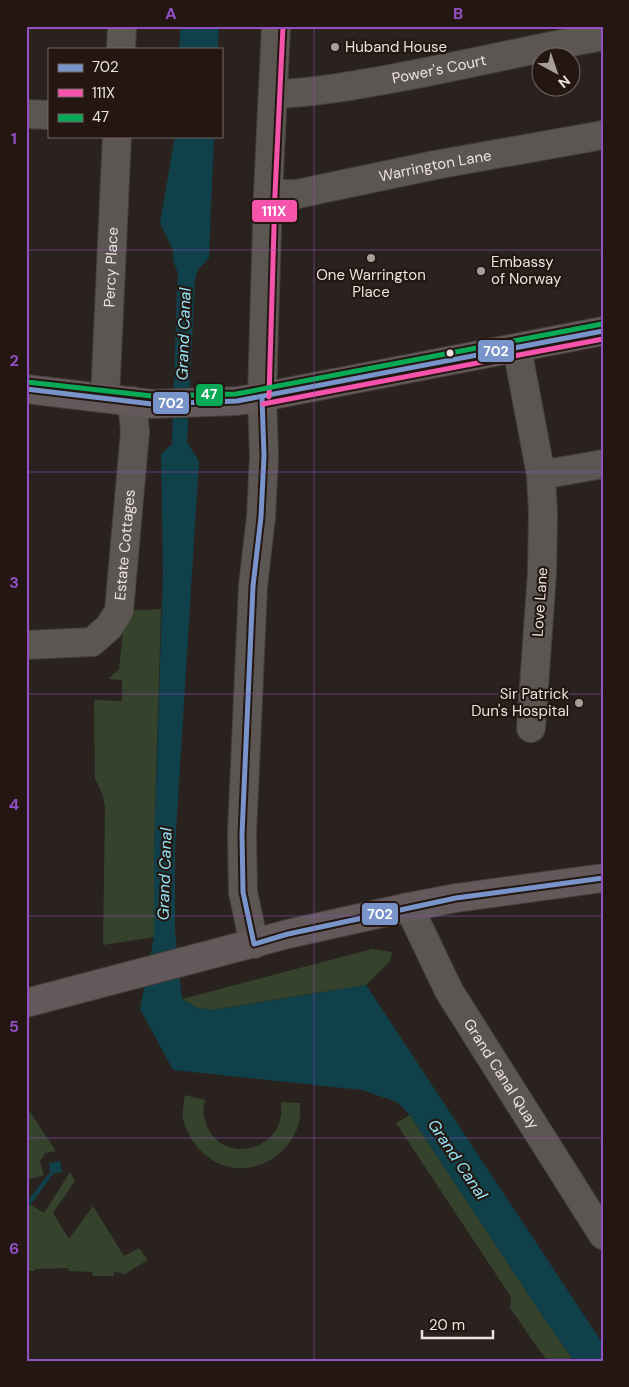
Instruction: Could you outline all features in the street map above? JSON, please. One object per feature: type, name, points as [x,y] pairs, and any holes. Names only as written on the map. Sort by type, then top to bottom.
[{"type":"main road","points":[[26,389],[142,403],[237,401],[603,331]]},
{"type":"main road","points":[[26,1003],[254,944],[409,907],[456,898],[603,878]]},
{"type":"street","points":[[121,48],[122,26]]},
{"type":"street","points":[[254,944],[243,892],[242,834],[253,586],[261,517],[264,456],[262,397],[268,194],[276,26]]},
{"type":"street","name":"Power's Court","points":[[273,94],[301,94],[461,66],[564,34],[603,36]]},
{"type":"street","points":[[26,114],[48,115]]},
{"type":"street","name":"Warrington Lane","points":[[268,194],[297,194],[603,134]]},
{"type":"street","name":"Percy Place","points":[[105,398],[117,138]]},
{"type":"street","name":"Love Lane","points":[[518,348],[541,475],[543,513],[542,573],[531,728]]},
{"type":"street","name":"Estate Cottages","points":[[26,645],[92,642],[109,627],[119,611],[135,432],[142,403]]},
{"type":"street","points":[[541,475],[603,464]]},
{"type":"street","name":"Grand Canal Quay","points":[[409,907],[449,991],[603,1235]]},
{"type":"green space","points":[[161,609],[154,847],[154,937],[103,945],[105,808],[103,796],[95,778],[94,700],[122,701],[122,680],[108,679],[119,669],[125,611]]},
{"type":"green space","points":[[372,949],[392,952],[390,961],[366,985],[213,1010],[197,1008],[182,999]]},
{"type":"green space","points":[[185,1095],[205,1100],[204,1116],[210,1133],[221,1143],[234,1148],[248,1148],[262,1143],[273,1134],[280,1120],[281,1102],[300,1103],[299,1123],[291,1140],[281,1152],[269,1161],[255,1166],[240,1168],[226,1166],[212,1160],[199,1149],[189,1135],[183,1118]]},
{"type":"green space","points":[[26,1106],[56,1151],[45,1153],[40,1162],[44,1175],[26,1180]]},
{"type":"green space","points":[[410,1115],[574,1361],[547,1361],[510,1308],[511,1297],[396,1123]]},
{"type":"green space","points":[[70,1172],[75,1181],[53,1213],[69,1239],[93,1206],[124,1256],[139,1248],[148,1260],[123,1275],[123,1273],[114,1272],[114,1276],[93,1276],[92,1272],[69,1271],[68,1268],[26,1271],[26,1202],[44,1213]]},
{"type":"water","points":[[181,26],[219,26],[218,48],[179,48]]},
{"type":"water","name":"Grand Canal","points":[[175,138],[214,138],[209,258],[197,271],[195,281],[187,442],[199,461],[175,848],[175,931],[182,999],[197,1008],[213,1010],[366,985],[603,1344],[603,1361],[574,1361],[410,1115],[397,1102],[362,1090],[173,1070],[140,1009],[154,937],[154,847],[163,575],[161,454],[172,444],[178,274],[173,260],[173,250],[160,223]]},
{"type":"water","points":[[60,1161],[62,1172],[53,1174],[26,1211],[26,1203],[50,1172],[49,1163]]},
{"type":"transit line","name":"111X","points":[[269,397],[275,194],[283,26]]},
{"type":"transit line","name":"47","points":[[27,382],[152,396],[236,394],[602,324]]},
{"type":"transit line","name":"702","points":[[26,389],[152,404],[237,401],[603,331]]},
{"type":"transit line","name":"111X","points":[[263,404],[603,339]]},
{"type":"transit line","name":"702","points":[[262,397],[264,456],[261,517],[253,586],[242,834],[243,892],[254,944],[288,934],[456,898],[603,878]]},
{"type":"place","name":"Huband House","points":[[335,47]]},
{"type":"place","name":"One Warrington Place","points":[[371,258]]},
{"type":"place","name":"Embassy of Norway","points":[[481,271]]},
{"type":"place","name":"Sir Patrick Dun's Hospital","points":[[579,703]]}]
